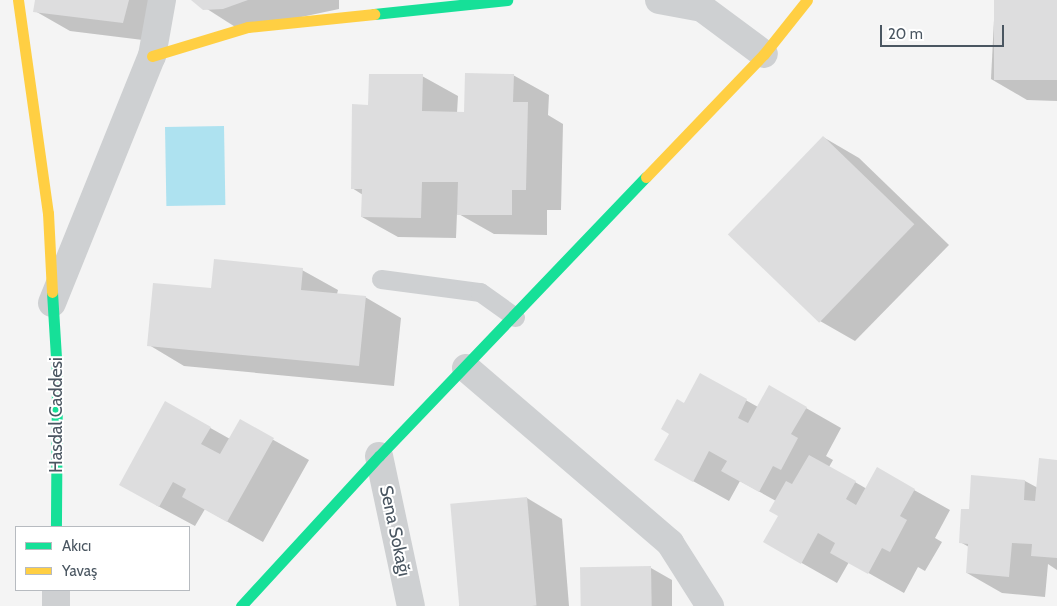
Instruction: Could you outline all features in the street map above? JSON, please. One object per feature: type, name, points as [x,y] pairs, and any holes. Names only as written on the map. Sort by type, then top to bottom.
[{"type":"street","name":"Hasdal Caddesi","points":[[18,0],[48,213],[57,374],[56,526]]},
{"type":"street","points":[[52,303],[152,56],[162,0]]},
{"type":"street","points":[[152,56],[248,28],[507,0]]},
{"type":"street","points":[[659,0],[702,8],[764,54]]},
{"type":"street","points":[[241,606],[379,456],[515,317],[764,54],[807,0]]},
{"type":"street","points":[[466,368],[670,543],[710,606]]},
{"type":"street","name":"Sena Sokağı","points":[[379,456],[411,606]]},
{"type":"street","points":[[56,591],[56,606]]},
{"type":"lane","points":[[381,279],[480,292],[515,317]]},
{"type":"water","points":[[224,126],[225,205],[166,206],[165,127]]},
{"type":"building","points":[[35,0],[129,0],[123,23],[33,12]]},
{"type":"building","points":[[191,0],[248,0],[223,9],[203,10]]},
{"type":"building","points":[[994,0],[1057,0],[1057,80],[994,80]]},
{"type":"building","points":[[465,73],[514,74],[513,102],[528,102],[526,190],[512,190],[512,215],[457,215],[458,182],[422,182],[421,218],[361,217],[362,189],[351,189],[352,104],[368,105],[369,74],[423,74],[422,111],[464,112]]},
{"type":"building","points":[[823,136],[914,224],[819,323],[728,235]]},
{"type":"building","points":[[214,259],[303,268],[301,290],[366,296],[359,366],[147,346],[153,283],[211,288]]},
{"type":"building","points":[[700,373],[747,399],[738,418],[748,423],[769,385],[807,407],[791,434],[798,438],[781,470],[773,466],[759,492],[721,471],[727,461],[709,451],[693,482],[654,460],[669,434],[661,429],[677,399],[684,403]]},
{"type":"building","points":[[165,401],[211,427],[201,444],[220,454],[240,419],[274,438],[227,522],[182,497],[186,489],[173,482],[159,507],[119,485]]},
{"type":"building","points":[[809,455],[856,481],[846,499],[856,505],[877,467],[915,489],[900,516],[907,520],[890,552],[882,548],[868,574],[830,553],[835,543],[818,533],[801,564],[763,542],[778,516],[769,511],[786,481],[792,484]]},
{"type":"building","points":[[1039,458],[1057,460],[1057,558],[1031,556],[1032,544],[1012,543],[1009,577],[966,573],[968,544],[959,543],[961,509],[969,509],[971,475],[1025,480],[1024,500],[1035,501]]},
{"type":"building","points":[[527,497],[536,606],[459,606],[450,504]]},
{"type":"building","points":[[651,566],[652,606],[581,606],[580,567]]},
{"type":"traffic: fast","points":[[374,14],[507,0]]},
{"type":"traffic: fast","points":[[241,606],[379,456],[646,177]]},
{"type":"traffic: fast","points":[[52,292],[57,374],[56,526]]},
{"type":"traffic: slow","points":[[18,0],[48,213],[52,292]]},
{"type":"traffic: slow","points":[[646,177],[764,54],[807,0]]},
{"type":"traffic: slow","points":[[152,56],[248,27],[374,14]]}]
